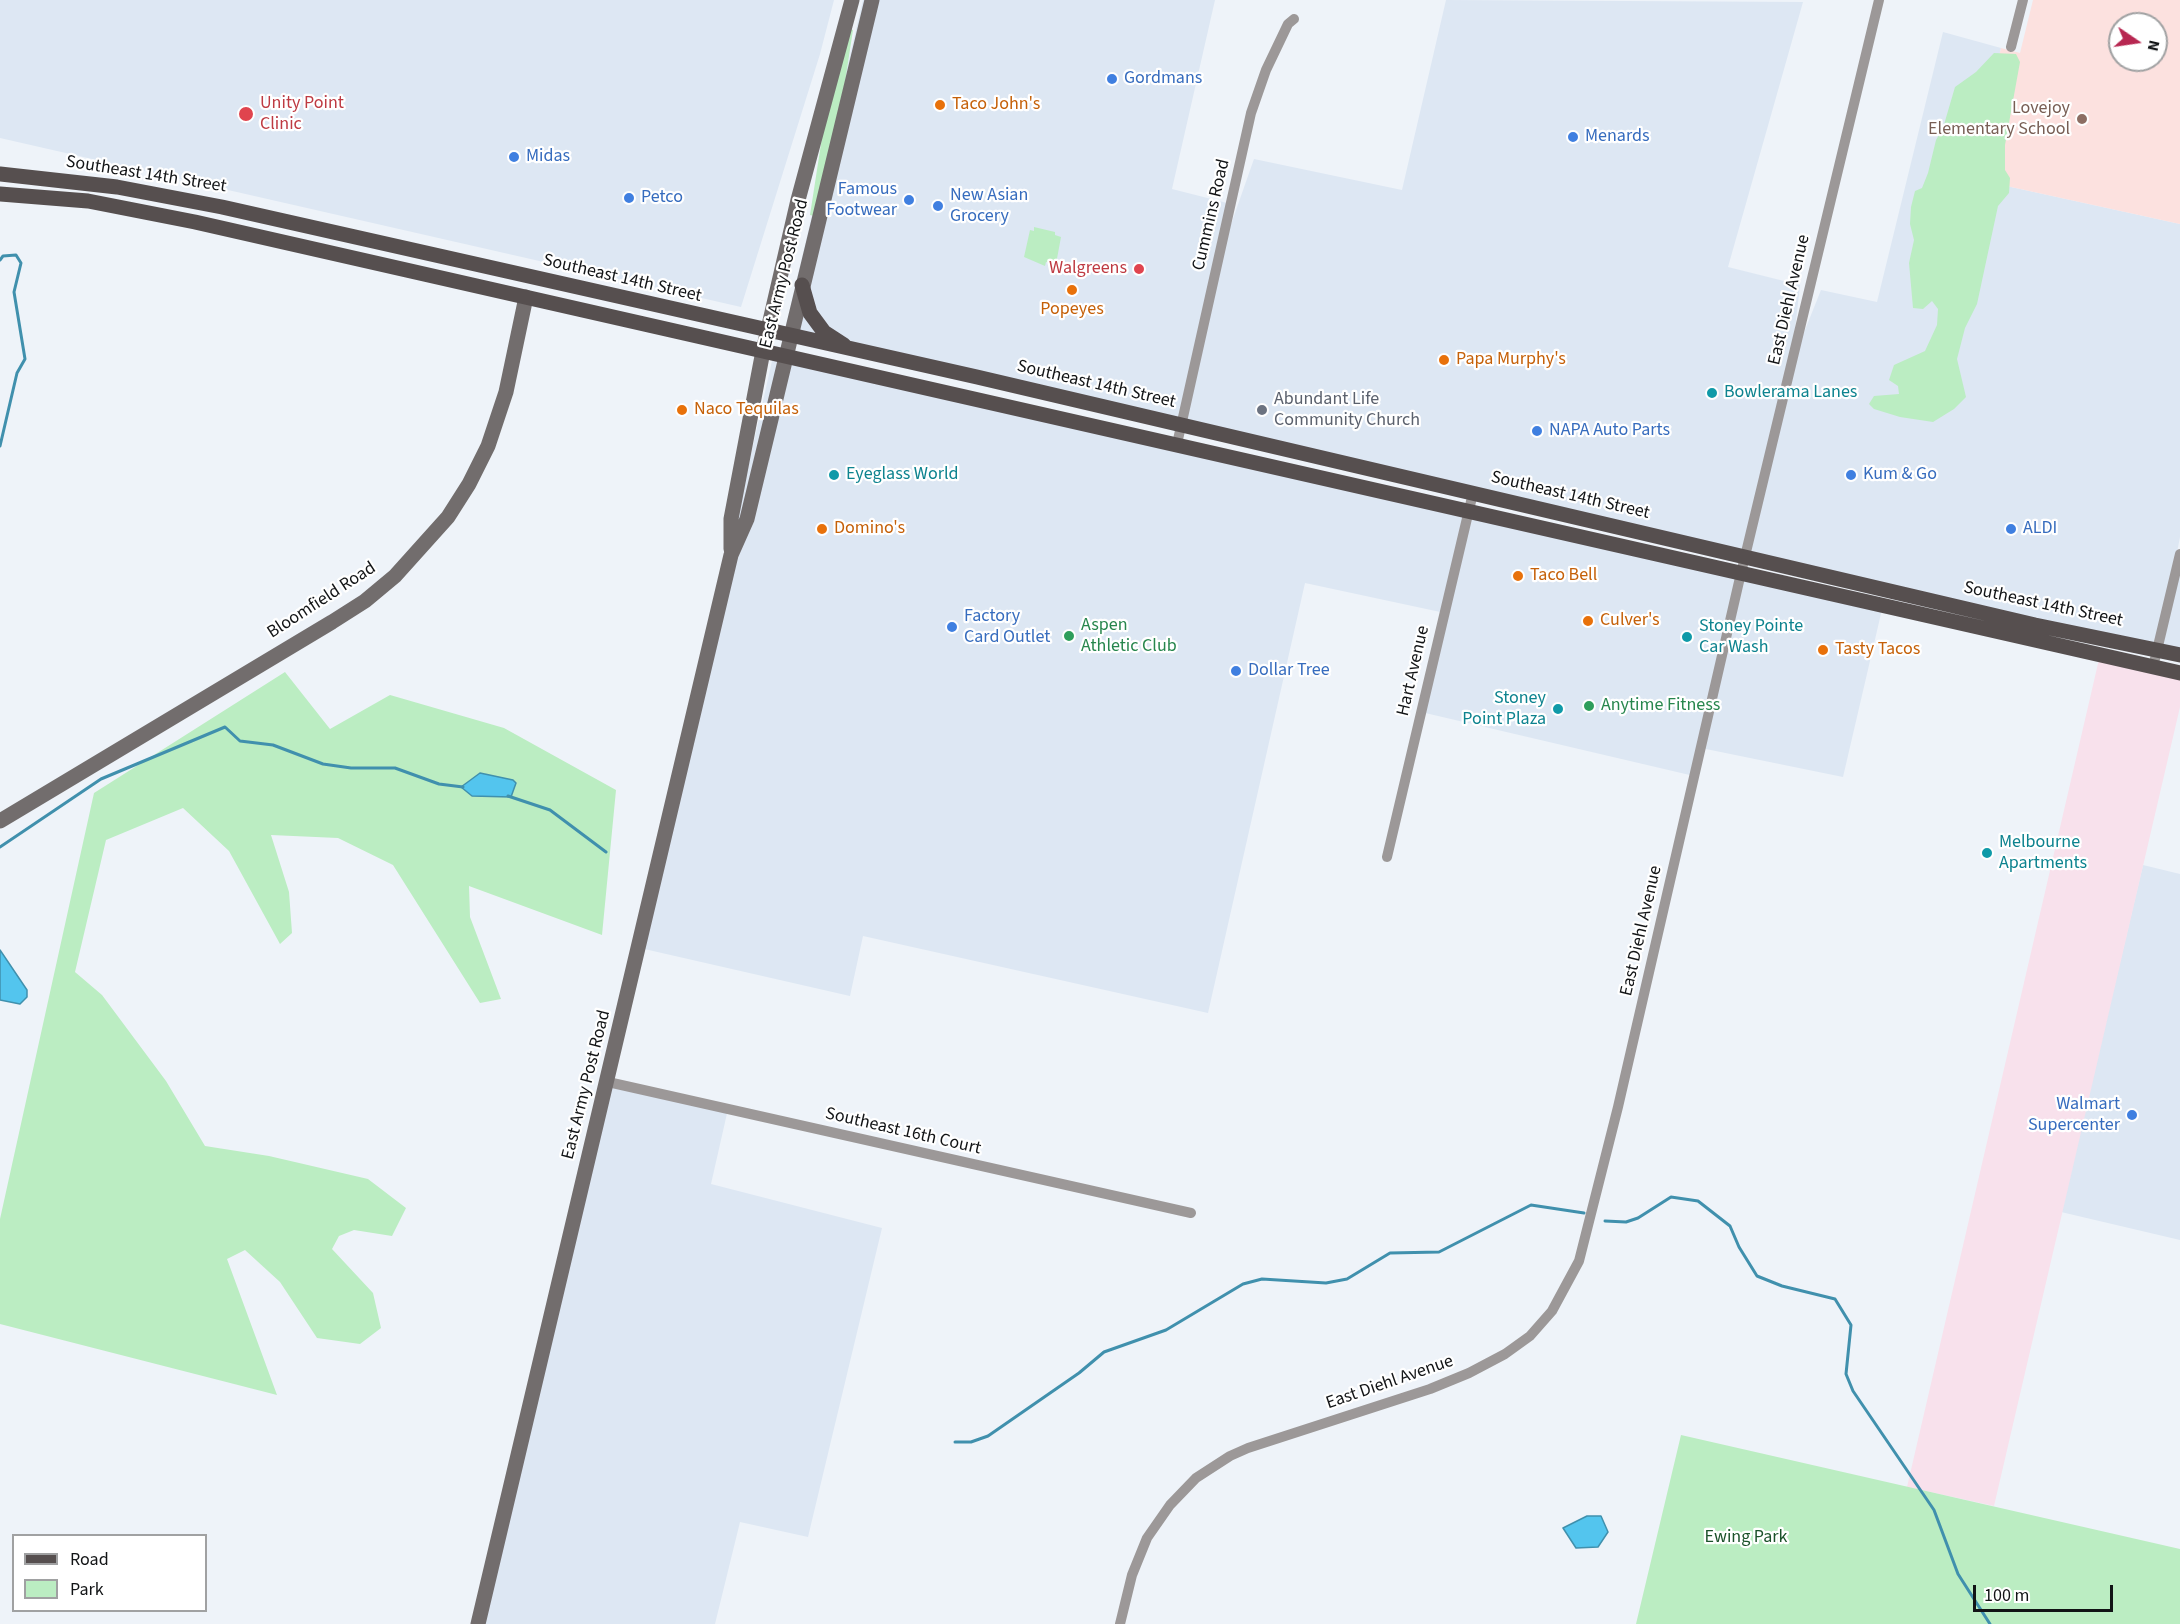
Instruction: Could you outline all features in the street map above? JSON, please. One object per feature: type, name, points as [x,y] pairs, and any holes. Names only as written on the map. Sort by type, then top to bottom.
[{"type":"main road","name":"East Army Post Road","points":[[731,555],[731,519],[763,351],[798,200],[852,0]]},
{"type":"main road","name":"East Army Post Road","points":[[478,1624],[731,555],[747,519],[872,0]]},
{"type":"main road","name":"Southeast 14th Street","points":[[0,174],[117,187],[200,203],[1181,425],[2035,625],[2180,655]]},
{"type":"main road","name":"Southeast 14th Street","points":[[0,194],[112,205],[1177,444],[2180,673]]},
{"type":"main road","points":[[802,285],[805,302],[819,326],[824,332],[852,350]]},
{"type":"main road","name":"Bloomfield Road","points":[[0,821],[332,622],[365,601],[395,576],[448,517],[469,484],[488,446],[506,392],[526,297]]},
{"type":"street","name":"East Diehl Avenue","points":[[1120,1624],[1132,1575],[1147,1538],[1170,1505],[1212,1466],[1248,1448],[1430,1389],[1469,1373],[1505,1353],[1530,1336],[1560,1300],[1579,1261],[1587,1238],[1741,573],[1879,0]]},
{"type":"street","points":[[2011,46],[2023,0]]},
{"type":"street","name":"Cummins Road","points":[[1177,444],[1251,114],[1266,70],[1288,24],[1294,19]]},
{"type":"street","name":"Hart Avenue","points":[[1387,857],[1473,494]]},
{"type":"street","points":[[2153,667],[2180,554]]},
{"type":"street","name":"Southeast 16th Court","points":[[608,1082],[1191,1213]]},
{"type":"shaded area","points":[[0,0],[834,0],[820,54],[741,307],[0,138]]},
{"type":"shaded area","points":[[863,0],[1215,0],[1172,189],[1231,204],[1223,247],[1254,159],[1402,190],[1446,0],[1803,2],[1728,267],[1800,285],[1791,365],[1821,290],[1877,302],[1943,32],[2001,48],[1970,178],[2180,224],[2180,537],[2163,623],[2180,554],[2180,655],[785,329]]},
{"type":"shaded area","name":"Lovejoy Elementary School","points":[[2033,0],[2180,0],[2180,224],[1970,178],[2001,48],[2020,53]]},
{"type":"shaded area","points":[[774,352],[1883,605],[1843,777],[1701,748],[1694,776],[1421,712],[1445,613],[1305,583],[1208,1013],[863,936],[850,996],[640,948]]},
{"type":"shaded area","points":[[2100,655],[2180,673],[2180,707],[1994,1506],[1907,1487]]},
{"type":"shaded area","points":[[2143,865],[2180,874],[2180,1240],[2061,1212]]},
{"type":"shaded area","points":[[608,1082],[728,1109],[711,1184],[882,1228],[808,1537],[740,1522],[715,1624],[478,1624]]},
{"type":"green space","points":[[850,29],[853,30],[845,82],[814,216],[810,215],[825,118]]},
{"type":"green space","points":[[1994,53],[2016,54],[2020,62],[2005,145],[2005,170],[2010,178],[2009,193],[1998,206],[1977,304],[1965,328],[1957,359],[1966,397],[1954,409],[1933,422],[1900,417],[1874,409],[1869,404],[1874,396],[1899,394],[1898,386],[1889,380],[1894,365],[1925,351],[1937,325],[1938,309],[1932,301],[1923,309],[1913,308],[1909,263],[1914,240],[1910,224],[1915,191],[1922,188],[1928,173],[1936,140],[1943,128],[1955,87],[1976,72]]},
{"type":"green space","points":[[1034,227],[1055,232],[1055,235],[1061,237],[1056,264],[1046,262],[1045,266],[1024,257],[1030,230],[1034,231]]},
{"type":"green space","points":[[285,672],[330,729],[390,695],[504,728],[616,790],[602,935],[469,886],[470,917],[501,999],[480,1003],[393,865],[338,838],[271,835],[289,892],[292,933],[280,944],[229,851],[183,808],[106,840],[75,972],[102,995],[166,1081],[205,1146],[269,1156],[368,1179],[406,1208],[392,1236],[354,1230],[339,1236],[332,1249],[373,1293],[381,1328],[360,1344],[317,1338],[280,1282],[245,1250],[227,1259],[277,1395],[0,1324],[0,1219],[94,793]]},
{"type":"green space","name":"Ewing Park","points":[[1681,1435],[2180,1549],[2180,1624],[1636,1624]]},
{"type":"water","points":[[480,773],[513,780],[516,783],[511,797],[472,796],[461,787]]},
{"type":"water","points":[[0,950],[27,990],[27,997],[20,1004],[0,1000]]},
{"type":"water","points":[[1587,1516],[1601,1516],[1608,1532],[1598,1547],[1576,1548],[1563,1528]]},
{"type":"waterway","points":[[0,260],[3,256],[16,255],[21,263],[14,292],[25,359],[17,373],[0,446]]},
{"type":"waterway","points":[[0,847],[101,779],[225,727],[240,741],[273,745],[323,764],[351,768],[395,768],[439,784],[463,787]]},
{"type":"waterway","points":[[508,796],[550,810],[606,852]]},
{"type":"waterway","points":[[1605,1221],[1626,1222],[1638,1218],[1671,1197],[1698,1201],[1730,1226],[1739,1247],[1757,1276],[1782,1286],[1835,1299],[1851,1325],[1846,1374],[1853,1391],[1934,1510],[1958,1574],[1990,1624]]},
{"type":"waterway","points":[[955,1442],[971,1442],[988,1436],[1079,1373],[1104,1352],[1166,1330],[1243,1284],[1262,1279],[1326,1283],[1347,1279],[1390,1253],[1439,1252],[1531,1205],[1584,1213]]},
{"type":"place","name":"Gordmans","points":[[1112,79]]},
{"type":"place","name":"Taco John's","points":[[940,105]]},
{"type":"place","name":"Unity Point Clinic","points":[[246,114]]},
{"type":"place","name":"Lovejoy Elementary School","points":[[2082,119]]},
{"type":"place","name":"Menards","points":[[1573,137]]},
{"type":"place","name":"Midas","points":[[514,157]]},
{"type":"place","name":"Petco","points":[[629,198]]},
{"type":"place","name":"Famous Footwear","points":[[909,200]]},
{"type":"place","name":"New Asian Grocery","points":[[938,206]]},
{"type":"place","name":"Walgreens","points":[[1139,269]]},
{"type":"place","name":"Popeyes","points":[[1072,290]]},
{"type":"place","name":"Papa Murphy's","points":[[1444,360]]},
{"type":"place","name":"Bowlerama Lanes","points":[[1712,393]]},
{"type":"place","name":"Naco Tequilas","points":[[682,410]]},
{"type":"place","name":"Abundant Life Community Church","points":[[1262,410]]},
{"type":"place","name":"NAPA Auto Parts","points":[[1537,431]]},
{"type":"place","name":"Eyeglass World","points":[[834,475]]},
{"type":"place","name":"Kum & Go","points":[[1851,475]]},
{"type":"place","name":"Domino's","points":[[822,529]]},
{"type":"place","name":"ALDI","points":[[2011,529]]},
{"type":"place","name":"Taco Bell","points":[[1518,576]]},
{"type":"place","name":"Culver's","points":[[1588,621]]},
{"type":"place","name":"Factory Card Outlet","points":[[952,627]]},
{"type":"place","name":"Aspen Athletic Club","points":[[1069,636]]},
{"type":"place","name":"Stoney Pointe Car Wash","points":[[1687,637]]},
{"type":"place","name":"Tasty Tacos","points":[[1823,650]]},
{"type":"place","name":"Dollar Tree","points":[[1236,671]]},
{"type":"place","name":"Anytime Fitness","points":[[1589,706]]},
{"type":"place","name":"Stoney Point Plaza","points":[[1558,709]]},
{"type":"place","name":"Melbourne Apartments","points":[[1987,853]]},
{"type":"place","name":"Walmart Supercenter","points":[[2132,1115]]}]
